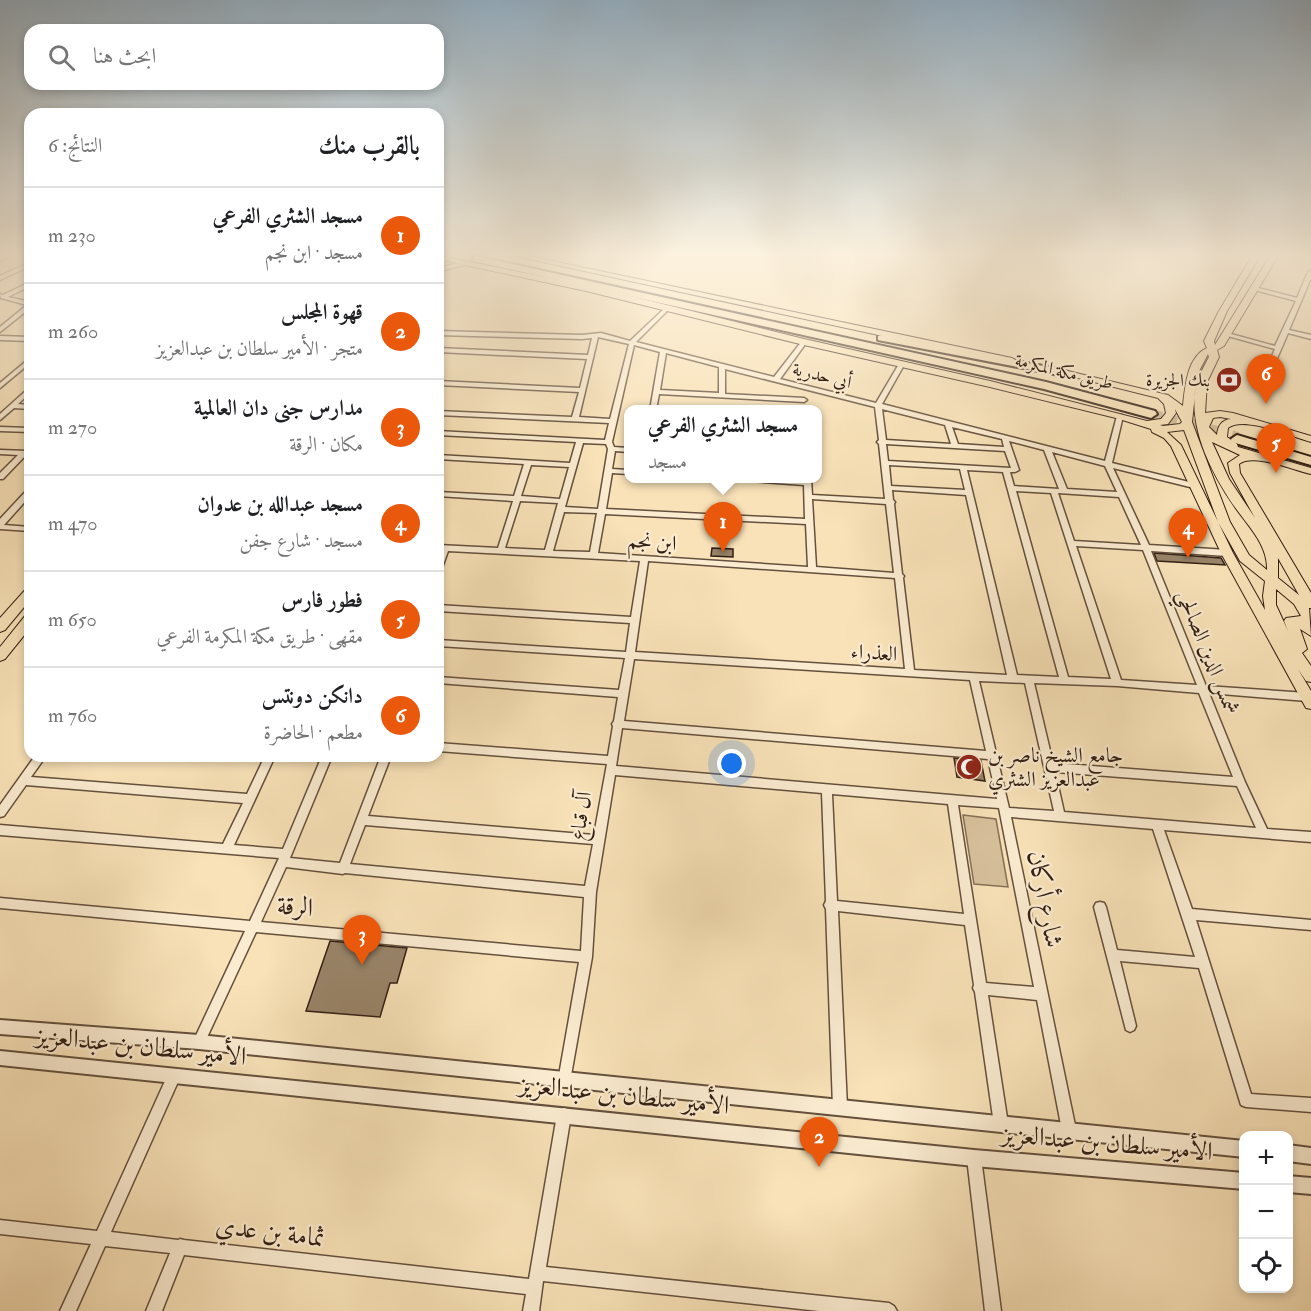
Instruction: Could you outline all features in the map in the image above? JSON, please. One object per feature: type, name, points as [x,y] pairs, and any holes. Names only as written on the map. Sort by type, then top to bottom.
[{"type":"highway","name":"طريق مكة المكرمة","points":[[721,317],[807,338],[1154,410],[777,317]]},
{"type":"highway","points":[[834,330],[1064,373]]},
{"type":"highway","points":[[807,338],[990,384]]},
{"type":"highway","points":[[1311,451],[1237,434],[1311,461]]},
{"type":"main road","points":[[706,317],[807,338]]},
{"type":"main road","points":[[715,317],[807,338],[901,365],[990,384],[1169,429],[1183,427],[1187,422],[1192,375],[1203,353],[1219,346],[1236,317]]},
{"type":"main road","points":[[813,317],[933,342],[1175,401],[1181,407],[1201,464],[1228,529],[1244,558],[1299,601],[1311,623]]},
{"type":"main road","points":[[1064,373],[1157,393],[1177,393],[1180,391],[1195,352],[1219,317]]},
{"type":"main road","points":[[1220,317],[1209,341],[1214,357],[1202,383],[1200,403],[1208,451],[1232,495],[1259,532],[1273,560],[1273,581],[1268,596],[1271,608],[1278,624],[1310,676]]},
{"type":"main road","points":[[1238,317],[1209,380],[1206,395],[1208,401],[1225,411],[1311,439]]},
{"type":"main road","points":[[1064,373],[1163,399],[1172,408],[1164,422],[1157,423],[1120,416]]},
{"type":"main road","points":[[1204,427],[1209,415],[1220,414],[1289,432]]},
{"type":"main road","points":[[1120,416],[1168,436],[1176,445],[1227,553],[1309,700]]},
{"type":"main road","points":[[1289,432],[1235,421],[1226,424],[1222,438],[1231,445],[1289,465]]},
{"type":"main road","points":[[1204,427],[1220,445],[1311,471]]},
{"type":"main road","points":[[1289,465],[1248,456],[1240,458],[1233,464],[1235,473],[1311,604]]},
{"type":"main road","points":[[0,627],[24,599]]},
{"type":"main road","points":[[1310,676],[1291,621],[1299,620],[1311,631]]},
{"type":"main road","points":[[0,656],[24,628]]},
{"type":"street","points":[[0,330],[15,317]]},
{"type":"street","points":[[594,555],[609,471],[613,421],[632,342],[658,317]]},
{"type":"street","points":[[1264,382],[1292,317]]},
{"type":"street","points":[[1231,336],[1277,348],[1286,331]]},
{"type":"street","points":[[1286,331],[1311,337]]},
{"type":"street","name":"أبي حدرية","points":[[444,333],[582,337],[596,335],[632,342],[1194,486]]},
{"type":"street","points":[[575,419],[596,335]]},
{"type":"street","points":[[0,338],[24,339]]},
{"type":"street","points":[[776,379],[807,338]]},
{"type":"street","points":[[444,350],[591,357]]},
{"type":"street","points":[[654,405],[663,350]]},
{"type":"street","points":[[0,386],[24,365]]},
{"type":"street","points":[[722,365],[722,395]]},
{"type":"street","points":[[901,365],[878,405],[910,673]]},
{"type":"street","points":[[444,383],[582,390]]},
{"type":"street","points":[[802,386],[804,405]]},
{"type":"street","points":[[657,392],[804,400]]},
{"type":"street","points":[[0,418],[24,395]]},
{"type":"street","points":[[12,406],[24,407]]},
{"type":"street","points":[[444,413],[613,421]]},
{"type":"street","points":[[1108,464],[1120,416]]},
{"type":"street","points":[[948,423],[954,447]]},
{"type":"street","points":[[0,429],[24,430]]},
{"type":"street","points":[[444,434],[580,441],[624,449]]},
{"type":"street","points":[[1005,439],[1011,488],[1064,680]]},
{"type":"street","points":[[548,553],[580,441]]},
{"type":"street","points":[[881,442],[1008,449]]},
{"type":"street","points":[[1047,448],[1064,492]]},
{"type":"street","points":[[0,452],[24,453]]},
{"type":"street","points":[[0,477],[24,456]]},
{"type":"street","points":[[444,457],[573,465]]},
{"type":"street","points":[[501,550],[528,463]]},
{"type":"street","points":[[886,463],[1010,470]]},
{"type":"street","name":"شمس الدين الصالحي","points":[[1108,464],[1146,548],[1240,782],[1264,833]]},
{"type":"street","points":[[963,467],[1013,679]]},
{"type":"street","points":[[609,471],[624,472]]},
{"type":"street","points":[[807,483],[812,570]]},
{"type":"street","points":[[889,488],[969,493]]},
{"type":"street","points":[[1011,488],[1123,495]]},
{"type":"street","points":[[1054,492],[1117,683]]},
{"type":"street","points":[[444,494],[518,498],[602,512],[810,522]]},
{"type":"street","points":[[809,497],[891,502]]},
{"type":"street","points":[[0,526],[24,499]]},
{"type":"street","points":[[0,526],[24,528]]},
{"type":"street","points":[[1071,543],[1227,553]]},
{"type":"street","name":"ابن نجم","points":[[444,548],[594,555],[900,576]]},
{"type":"street","name":"آل قباع","points":[[564,1081],[586,957],[590,892],[644,560]]},
{"type":"street","points":[[444,608],[635,620]]},
{"type":"street","name":"العذراء","points":[[444,643],[974,677],[1117,683],[1309,700]]},
{"type":"street","name":"شارع أركان","points":[[974,677],[1004,808],[1069,1130]]},
{"type":"street","points":[[444,680],[623,694]]},
{"type":"street","points":[[1029,680],[1060,817]]},
{"type":"street","points":[[617,724],[991,755]]},
{"type":"street","points":[[444,748],[952,799],[1060,817],[1311,837]]},
{"type":"street","points":[[0,813],[37,762]]},
{"type":"street","points":[[226,850],[267,762]]},
{"type":"street","points":[[199,1042],[254,926],[324,762]]},
{"type":"street","points":[[343,870],[384,762]]},
{"type":"street","points":[[1049,766],[1240,782]]},
{"type":"street","points":[[23,781],[249,799]]},
{"type":"street","points":[[827,788],[840,1107]]},
{"type":"street","points":[[952,799],[1001,1124]]},
{"type":"street","points":[[363,820],[598,840]]},
{"type":"street","points":[[1157,826],[1188,914],[1246,1100],[1311,1105]]},
{"type":"street","points":[[0,830],[226,850],[284,858],[343,870],[590,892]]},
{"type":"street","name":"الرقة","points":[[0,903],[586,957]]},
{"type":"street","points":[[830,904],[970,920]]},
{"type":"street","points":[[1100,907],[1130,1026]]},
{"type":"street","points":[[1188,914],[1311,925]]},
{"type":"street","points":[[1113,955],[1203,963]]},
{"type":"street","points":[[979,988],[1041,994]]},
{"type":"street","name":"الأمير سلطان بن عبدالعزيز","points":[[0,1027],[199,1042],[1239,1148]]},
{"type":"street","name":"الأمير سلطان بن عبدالعزيز","points":[[0,1058],[975,1158],[1239,1180]]},
{"type":"street","points":[[68,1311],[175,1075]]},
{"type":"street","points":[[531,1311],[564,1115]]},
{"type":"street","points":[[1293,1154],[1311,1156]]},
{"type":"street","points":[[975,1158],[993,1311]]},
{"type":"street","points":[[1293,1184],[1311,1186]]},
{"type":"street","name":"ثمامة بن عدي","points":[[0,1227],[536,1280],[889,1311]]},
{"type":"street","points":[[154,1311],[180,1246]]},
{"type":"shaded area","points":[[963,815],[996,819],[1008,887],[974,884]]},
{"type":"building","points":[[712,548],[733,549],[733,557],[711,556]]},
{"type":"building","points":[[1154,553],[1221,558],[1225,565],[1157,561]]},
{"type":"building","name":"جامع الشيخ ناصر بن عبدالعزيز الشثري","points":[[954,758],[981,761],[985,781],[957,777]]},
{"type":"building","points":[[330,941],[407,948],[397,983],[390,983],[380,1017],[306,1011]]},
{"type":"tunnel","points":[[1151,414],[1194,427]]},
{"type":"tunnel","points":[[1189,425],[1237,439]]},
{"type":"place","name":"بنك الجزيرة","points":[[1229,380]]},
{"type":"place","name":"دانكن دونتس","points":[[1266,404]]},
{"type":"place","name":"فطور فارس","points":[[1276,473]]},
{"type":"place","name":"مسجد الشثري الفرعي","points":[[723,552]]},
{"type":"place","name":"مسجد عبدالله بن عدوان","points":[[1188,558]]},
{"type":"place","name":"جامع الشيخ ناصر بن عبدالعزيز الشثري","points":[[969,767]]},
{"type":"place","name":"مدارس جنى دان العالمية","points":[[362,965]]},
{"type":"place","name":"قهوة المجلس","points":[[819,1167]]}]
